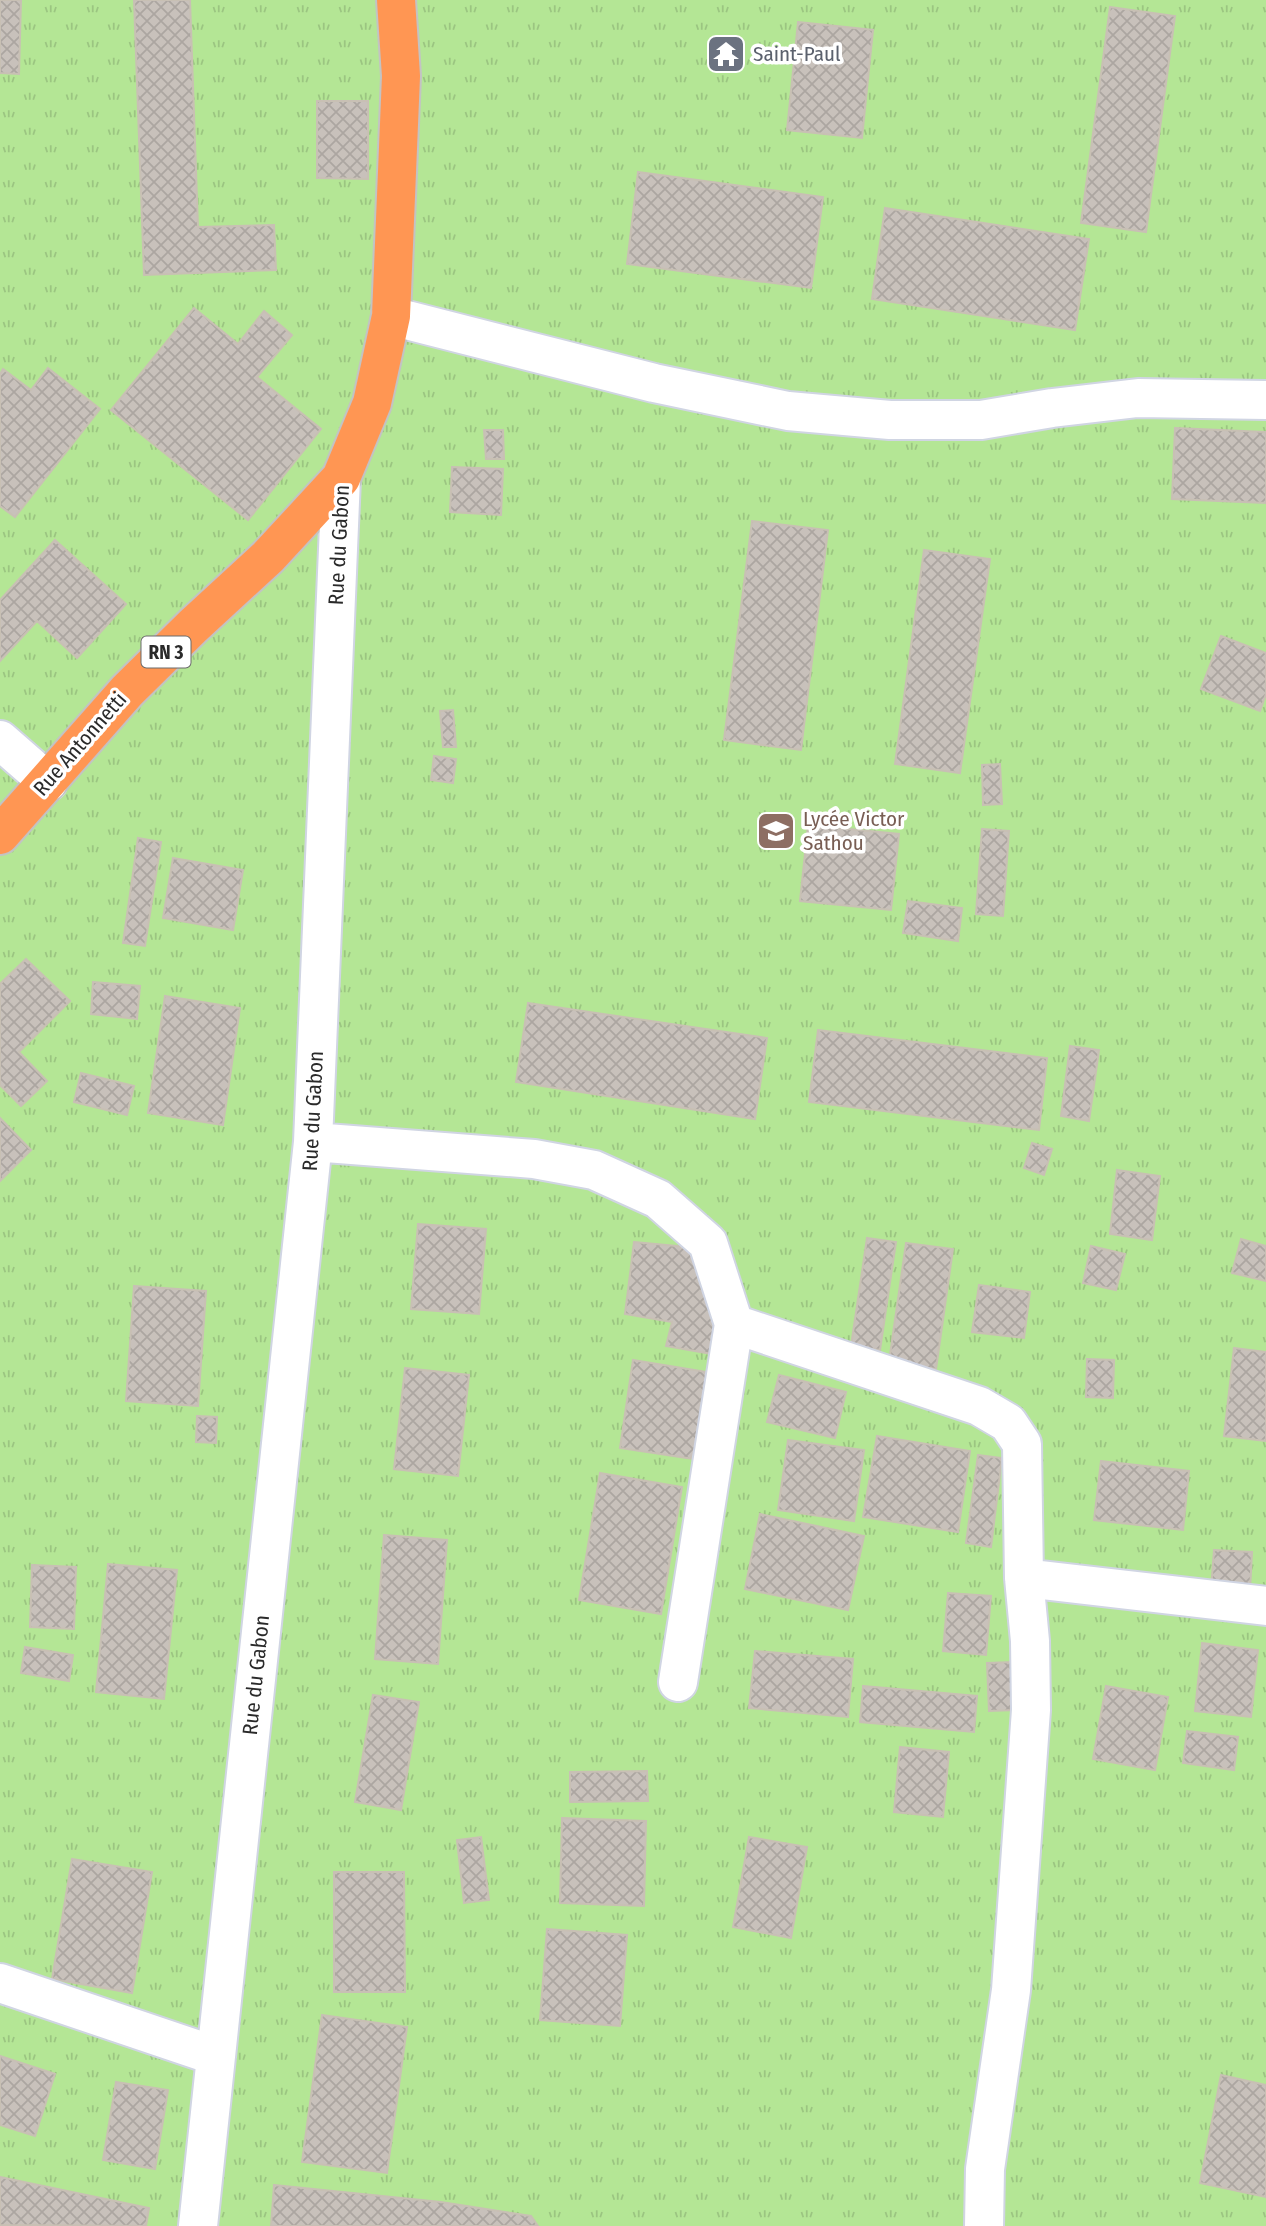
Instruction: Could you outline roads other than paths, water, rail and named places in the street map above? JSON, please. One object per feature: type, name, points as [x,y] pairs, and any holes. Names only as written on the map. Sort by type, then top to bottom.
[{"type":"highway","name":"Rue du Gabon","points":[[341,478],[372,403],[391,316],[401,76],[396,0]]},
{"type":"highway","name":"Rue Antonnetti","points":[[0,835],[127,691],[268,556],[341,478]]},
{"type":"street","points":[[391,316],[654,383],[788,411],[890,420],[981,420],[1138,398],[1266,400]]},
{"type":"street","name":"Rue du Gabon","points":[[198,2226],[313,1142],[341,478]]},
{"type":"street","points":[[0,740],[48,782]]},
{"type":"street","points":[[313,1142],[497,1156],[594,1170],[658,1199],[708,1243],[734,1324],[678,1682]]},
{"type":"street","points":[[734,1324],[979,1406],[1008,1423],[1021,1444],[1024,1578],[1030,1641],[1030,1724],[1011,1990],[985,2169],[984,2226]]},
{"type":"street","points":[[1024,1578],[1266,1606]]},
{"type":"street","points":[[0,1983],[216,2056]]},
{"type":"place","name":"Saint-Paul","points":[[726,54]]},
{"type":"place","name":"Lycée Victor Sathou","points":[[776,831]]}]
